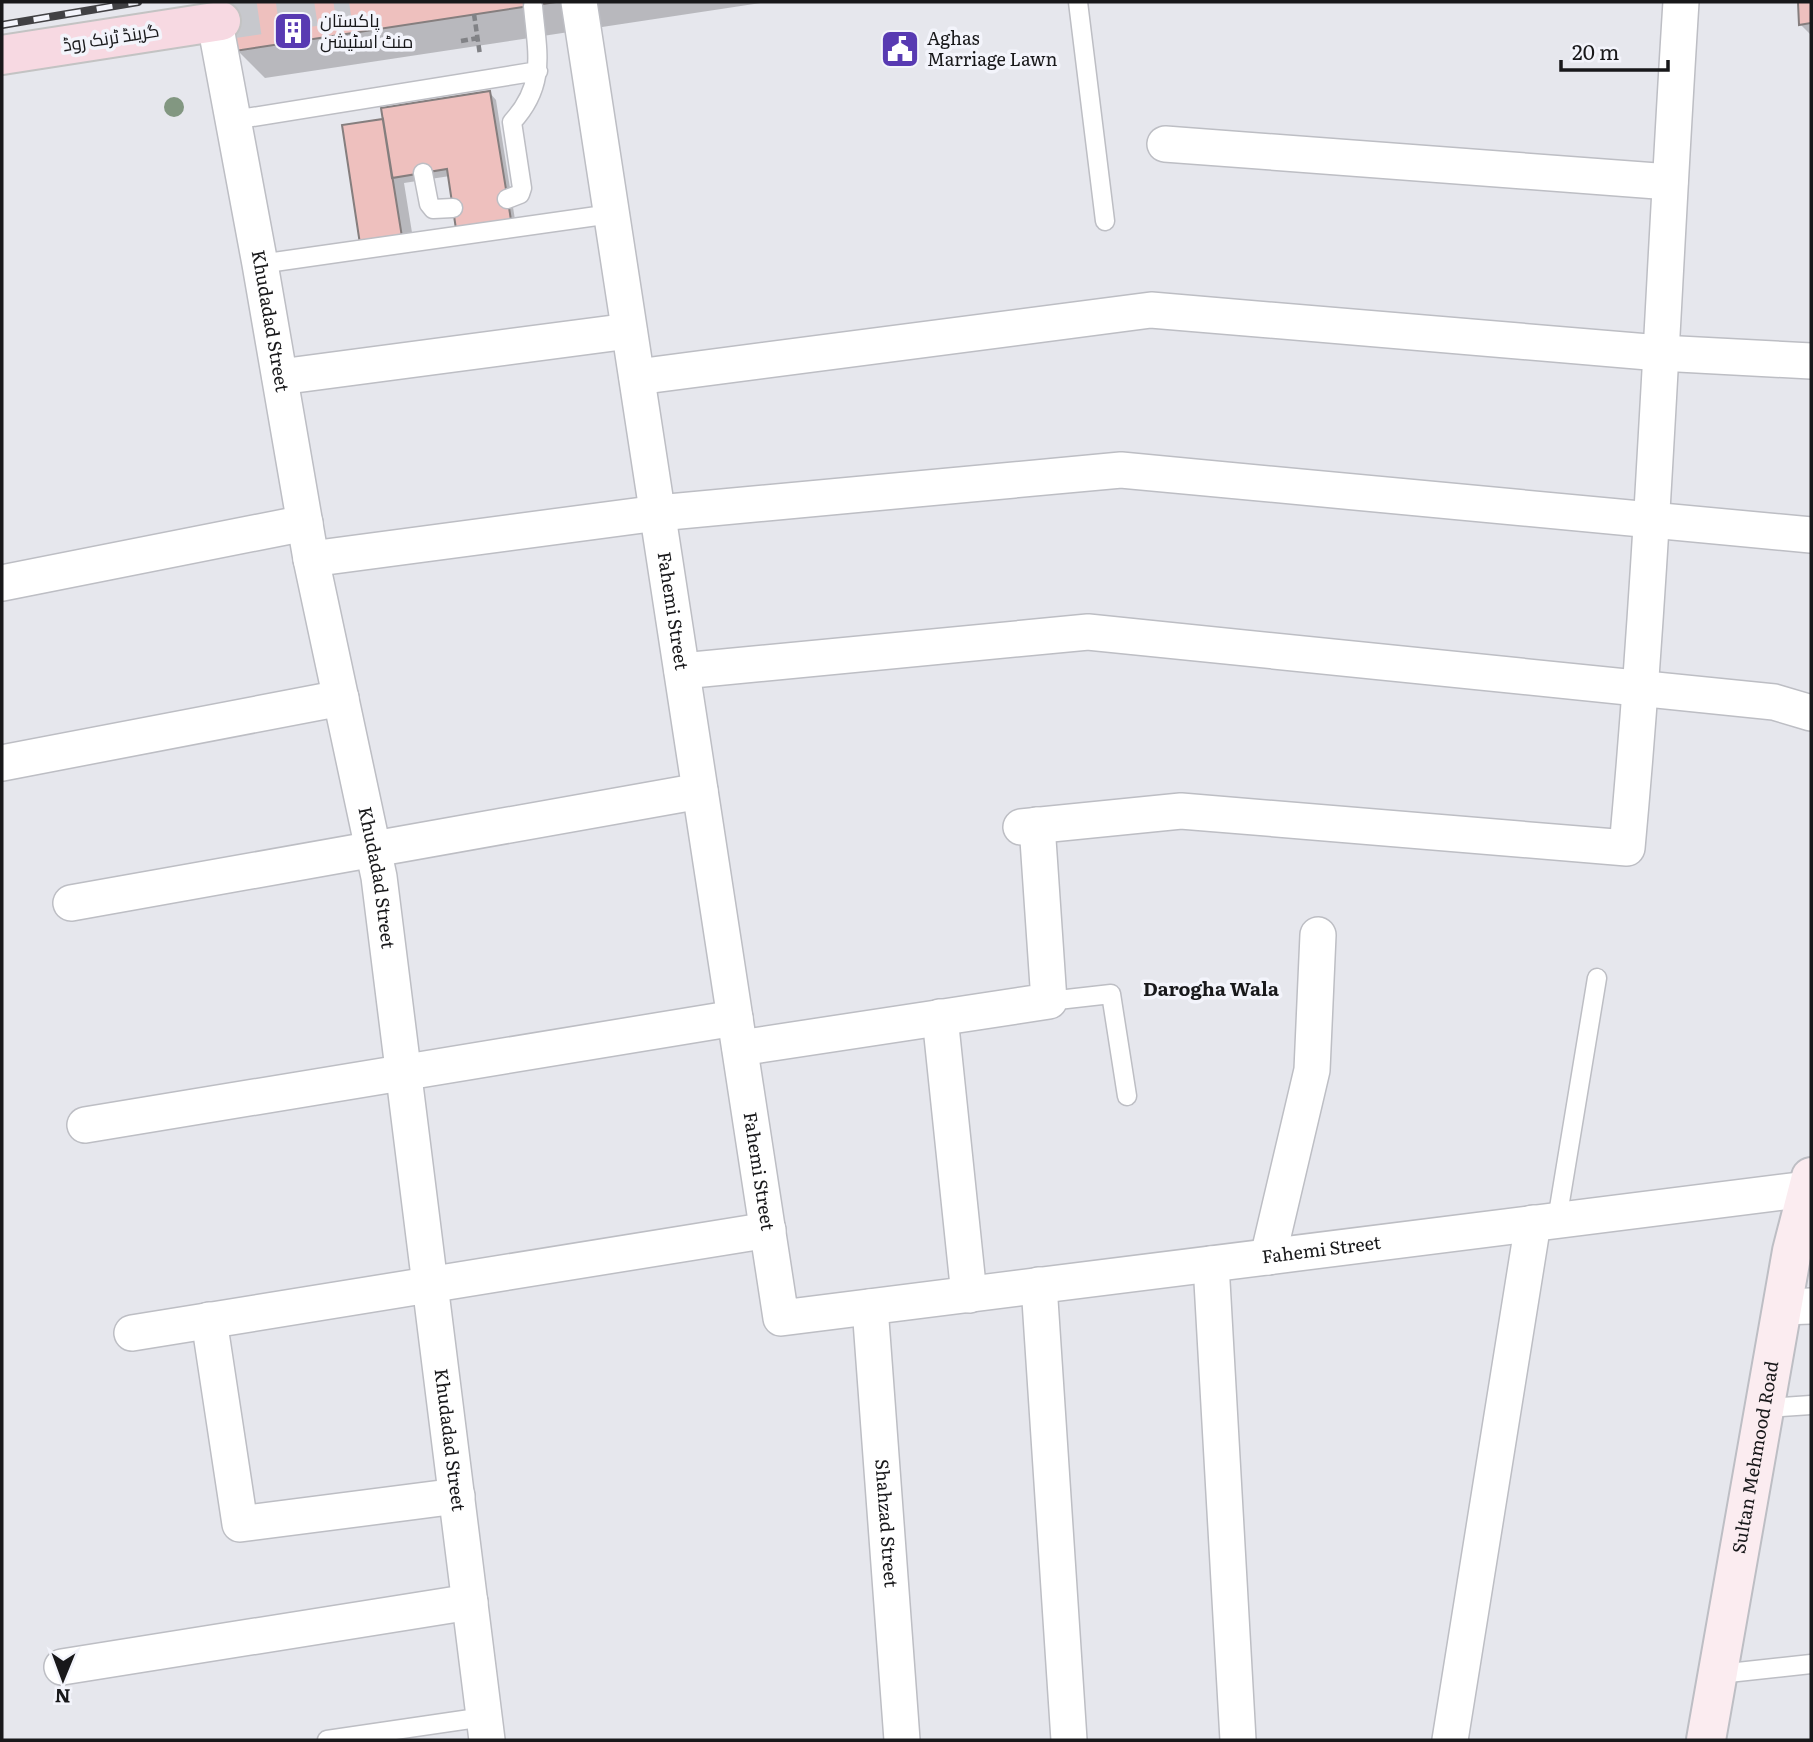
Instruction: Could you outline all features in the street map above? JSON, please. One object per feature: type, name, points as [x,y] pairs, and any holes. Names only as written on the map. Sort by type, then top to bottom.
[{"type":"main road","name":"گرینڈ ٹرنک روڈ","points":[[2,55],[218,22]]},
{"type":"street","name":"Fahemi Street","points":[[579,2],[781,1318],[1545,1222],[1809,1183]]},
{"type":"street","points":[[85,1125],[404,1072],[737,1033],[940,1017],[1049,1000],[1029,826],[1181,810],[1627,848],[1654,520],[1660,353],[1681,2]]},
{"type":"street","name":"Khudadad Street","points":[[218,22],[311,559],[373,849],[404,1072],[486,1729]]},
{"type":"street","points":[[1165,144],[1670,183]]},
{"type":"street","points":[[637,377],[1151,310],[1660,353],[1811,361]]},
{"type":"street","points":[[280,377],[629,331]]},
{"type":"street","points":[[311,559],[657,513],[1121,470],[1811,536]]},
{"type":"street","points":[[2,583],[305,523]]},
{"type":"street","points":[[681,671],[1088,632],[1774,702],[1811,713]]},
{"type":"street","points":[[2,763],[341,698]]},
{"type":"street","points":[[71,903],[700,792]]},
{"type":"street","points":[[1268,1257],[1312,1070],[1318,935]]},
{"type":"street","points":[[940,1017],[969,1295]]},
{"type":"street","name":"Sultan Mehmood Road","points":[[1706,1740],[1720,1674],[1765,1408],[1797,1306],[1809,1183]]},
{"type":"street","points":[[1450,1740],[1545,1222]]},
{"type":"street","points":[[132,1333],[768,1230]]},
{"type":"street","points":[[1210,1264],[1238,1740]]},
{"type":"street","points":[[1040,1285],[1069,1740]]},
{"type":"street","name":"Shahzad Street","points":[[870,1307],[902,1740]]},
{"type":"street","points":[[209,1320],[240,1524],[457,1496]]},
{"type":"street","points":[[62,1667],[470,1602]]},
{"type":"lane","points":[[1078,2],[1105,221]]},
{"type":"lane","points":[[508,199],[520,194],[522,188],[504,123],[530,98],[538,71],[533,6]]},
{"type":"lane","points":[[234,120],[411,97],[538,71]]},
{"type":"lane","points":[[423,173],[433,209],[453,208]]},
{"type":"lane","points":[[260,264],[611,214]]},
{"type":"lane","points":[[1545,1222],[1597,978]]},
{"type":"lane","points":[[1049,1000],[1111,994],[1127,1096]]},
{"type":"lane","points":[[1765,1408],[1811,1405]]},
{"type":"lane","points":[[1720,1674],[1811,1664]]},
{"type":"lane","points":[[327,1740],[486,1729]]},
{"type":"path","points":[[461,41],[478,38],[474,14]]},
{"type":"building","name":"پاکستان منٹ اسٹیشن","points":[[213,2],[556,2],[235,51]]},
{"type":"building","points":[[1798,2],[1811,2],[1811,23],[1799,25]]},
{"type":"building","points":[[490,91],[511,220],[456,229],[447,169],[392,178],[381,108]]},
{"type":"building","points":[[383,119],[402,237],[360,244],[342,125]]},
{"type":"tunnel","points":[[221,21],[349,2]]},
{"type":"railway","points":[[2,25],[138,2]]},
{"type":"place","name":"پاکستان منٹ اسٹیشن","points":[[293,31]]},
{"type":"place","name":"Aghas Marriage Lawn","points":[[900,49]]},
{"type":"district","name":"Darogha Wala","points":[[1211,989]]}]
